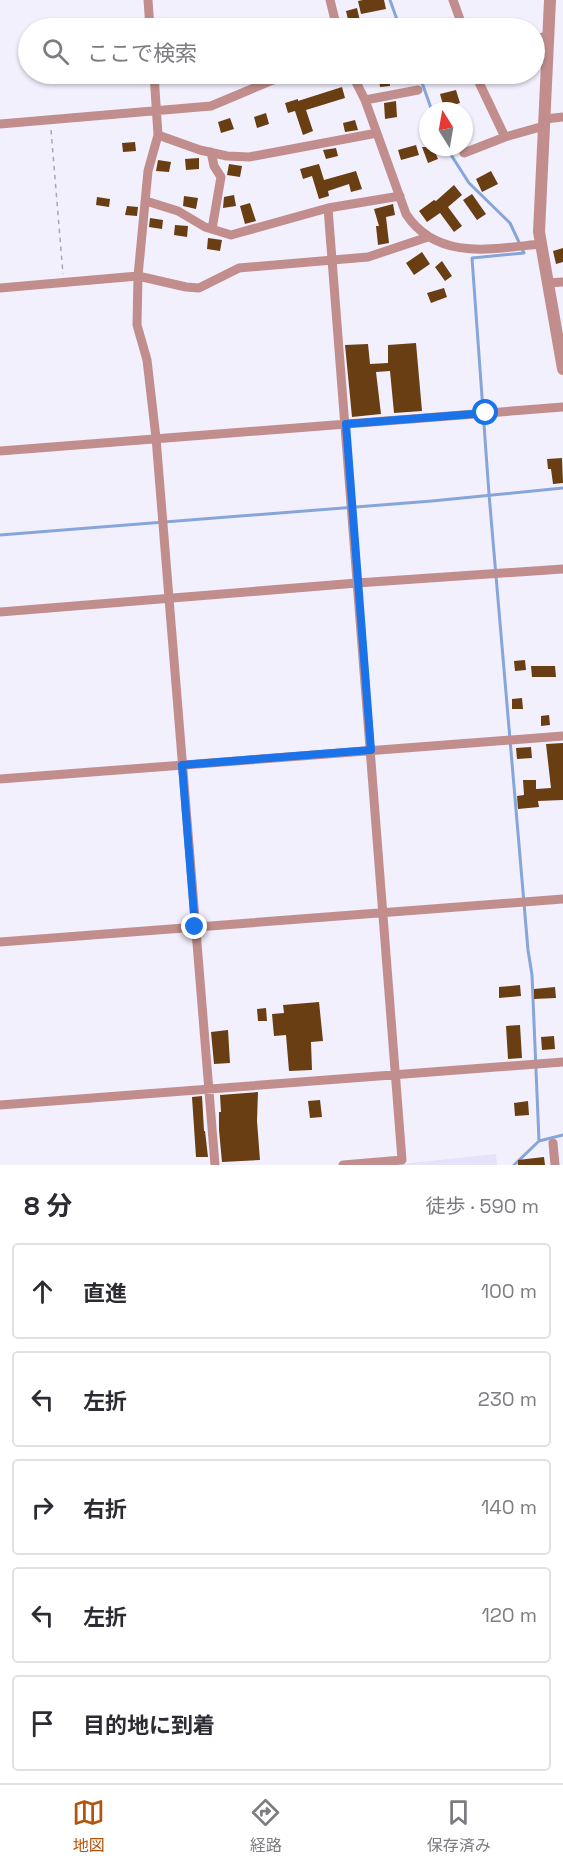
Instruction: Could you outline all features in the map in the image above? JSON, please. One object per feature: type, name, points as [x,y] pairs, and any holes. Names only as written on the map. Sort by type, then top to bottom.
[{"type":"street","points":[[148,0],[149,18]]},
{"type":"street","points":[[330,0],[334,18]]},
{"type":"street","points":[[453,0],[459,18]]},
{"type":"street","points":[[550,0],[539,232],[563,369]]},
{"type":"street","points":[[545,37],[549,36]]},
{"type":"street","points":[[155,84],[158,135],[148,171],[138,276],[137,325],[147,360],[156,438],[214,1165]]},
{"type":"street","points":[[0,124],[211,106],[263,84]]},
{"type":"street","points":[[357,84],[365,100],[406,214],[414,225],[428,237],[459,248],[480,250],[540,244]]},
{"type":"street","points":[[480,84],[505,137]]},
{"type":"street","points":[[365,100],[418,90]]},
{"type":"street","points":[[473,149],[563,117]]},
{"type":"street","points":[[158,135],[200,150],[227,156],[249,157],[377,133]]},
{"type":"street","points":[[211,152],[214,165],[221,177],[212,229]]},
{"type":"street","points":[[146,201],[178,211],[205,227],[231,235],[328,208],[400,196]]},
{"type":"street","points":[[328,208],[402,1160],[343,1165]]},
{"type":"street","points":[[0,288],[138,276],[199,288],[240,268],[368,257],[428,237]]},
{"type":"street","points":[[547,283],[563,282]]},
{"type":"street","points":[[0,451],[563,407]]},
{"type":"street","points":[[0,612],[168,597],[563,569]]},
{"type":"street","points":[[0,779],[563,736]]},
{"type":"street","points":[[0,942],[563,899]]},
{"type":"street","points":[[0,1105],[563,1062]]},
{"type":"street","points":[[553,1143],[555,1165]]},
{"type":"path","points":[[50,120],[64,282]]},
{"type":"shaded area","points":[[496,1154],[497,1165],[392,1165]]},
{"type":"building","points":[[384,0],[386,9],[361,14],[358,1]]},
{"type":"building","points":[[357,8],[359,18],[348,18],[346,11]]},
{"type":"building","points":[[380,84],[390,84],[390,86],[380,87]]},
{"type":"building","points":[[342,87],[345,98],[306,110],[313,131],[303,135],[295,111],[288,113],[285,103]]},
{"type":"building","points":[[456,90],[460,102],[442,102],[440,94]]},
{"type":"building","points":[[396,101],[397,117],[385,119],[384,103]]},
{"type":"building","points":[[266,113],[269,124],[257,128],[254,117]]},
{"type":"building","points":[[230,118],[234,129],[221,133],[218,122]]},
{"type":"building","points":[[355,120],[358,130],[345,132],[343,123]]},
{"type":"building","points":[[135,142],[136,151],[123,152],[122,143]]},
{"type":"building","points":[[416,145],[419,155],[401,160],[398,150]]},
{"type":"building","points":[[336,148],[338,156],[326,159],[323,150]]},
{"type":"building","points":[[425,156],[437,156],[438,159],[428,163]]},
{"type":"building","points":[[199,158],[199,169],[186,170],[185,159]]},
{"type":"building","points":[[158,160],[171,162],[169,172],[156,171]]},
{"type":"building","points":[[229,164],[242,166],[240,177],[227,175]]},
{"type":"building","points":[[319,164],[324,180],[356,171],[362,189],[351,192],[349,184],[328,191],[329,196],[319,199],[312,176],[303,179],[300,169]]},
{"type":"building","points":[[491,171],[498,184],[482,192],[476,179]]},
{"type":"building","points":[[454,185],[462,195],[448,207],[462,226],[454,232],[440,213],[427,222],[419,211],[434,200],[436,201]]},
{"type":"building","points":[[472,194],[486,214],[477,220],[463,200]]},
{"type":"building","points":[[234,195],[236,206],[223,208],[224,197]]},
{"type":"building","points":[[184,196],[198,198],[196,209],[183,206]]},
{"type":"building","points":[[97,197],[110,199],[109,207],[96,205]]},
{"type":"building","points":[[250,203],[256,221],[245,224],[240,206]]},
{"type":"building","points":[[393,204],[395,215],[386,217],[389,243],[378,245],[376,226],[379,226],[374,209]]},
{"type":"building","points":[[127,206],[138,207],[137,216],[125,215]]},
{"type":"building","points":[[150,218],[163,220],[162,229],[149,227]]},
{"type":"building","points":[[175,225],[188,226],[187,237],[174,235]]},
{"type":"building","points":[[208,238],[222,240],[220,251],[207,249]]},
{"type":"building","points":[[563,248],[563,262],[556,264],[553,251]]},
{"type":"building","points":[[422,252],[430,264],[414,275],[406,263]]},
{"type":"building","points":[[442,261],[452,276],[445,281],[435,267]]},
{"type":"building","points":[[444,288],[447,297],[431,303],[427,293]]},
{"type":"building","points":[[416,343],[422,411],[394,413],[390,371],[376,372],[381,414],[352,417],[345,345],[368,344],[370,364],[388,363],[388,345]]},
{"type":"building","points":[[562,458],[563,483],[553,484],[547,459]]},
{"type":"building","points":[[525,660],[526,670],[515,671],[514,661]]},
{"type":"building","points":[[531,666],[555,666],[556,677],[532,677]]},
{"type":"building","points":[[522,698],[523,709],[512,709],[512,699]]},
{"type":"building","points":[[549,715],[550,725],[541,726],[541,716]]},
{"type":"building","points":[[563,743],[563,800],[538,801],[539,807],[518,809],[517,796],[524,795],[523,780],[536,780],[536,789],[551,788],[546,744]]},
{"type":"building","points":[[531,747],[532,758],[517,759],[516,748]]},
{"type":"building","points":[[520,985],[521,996],[499,998],[499,987]]},
{"type":"building","points":[[555,987],[556,998],[534,999],[534,989]]},
{"type":"building","points":[[319,1002],[323,1041],[311,1042],[312,1070],[289,1071],[286,1035],[274,1036],[272,1014],[284,1013],[283,1005]]},
{"type":"building","points":[[266,1008],[267,1021],[258,1021],[257,1009]]},
{"type":"building","points":[[520,1025],[522,1058],[508,1059],[506,1026]]},
{"type":"building","points":[[228,1030],[230,1063],[214,1064],[211,1032]]},
{"type":"building","points":[[554,1036],[555,1049],[542,1050],[541,1037]]},
{"type":"building","points":[[258,1092],[257,1121],[260,1160],[222,1162],[219,1130],[220,1095]]},
{"type":"building","points":[[202,1096],[208,1157],[196,1157],[192,1097]]},
{"type":"building","points":[[320,1100],[322,1117],[310,1118],[308,1101]]},
{"type":"building","points":[[528,1101],[529,1115],[515,1116],[514,1103]]},
{"type":"building","points":[[544,1157],[545,1165],[518,1165],[518,1160]]},
{"type":"waterway","points":[[390,0],[396,18]]},
{"type":"waterway","points":[[423,84],[429,102]]},
{"type":"waterway","points":[[452,156],[469,183],[510,223],[524,253],[472,258],[489,494],[532,975],[539,1141]]},
{"type":"waterway","points":[[0,535],[432,501],[563,488]]},
{"type":"waterway","points":[[514,1165],[539,1141],[563,1135]]},
{"type":"route","points":[[195,927],[182,765],[371,750],[346,424],[486,413]]}]
